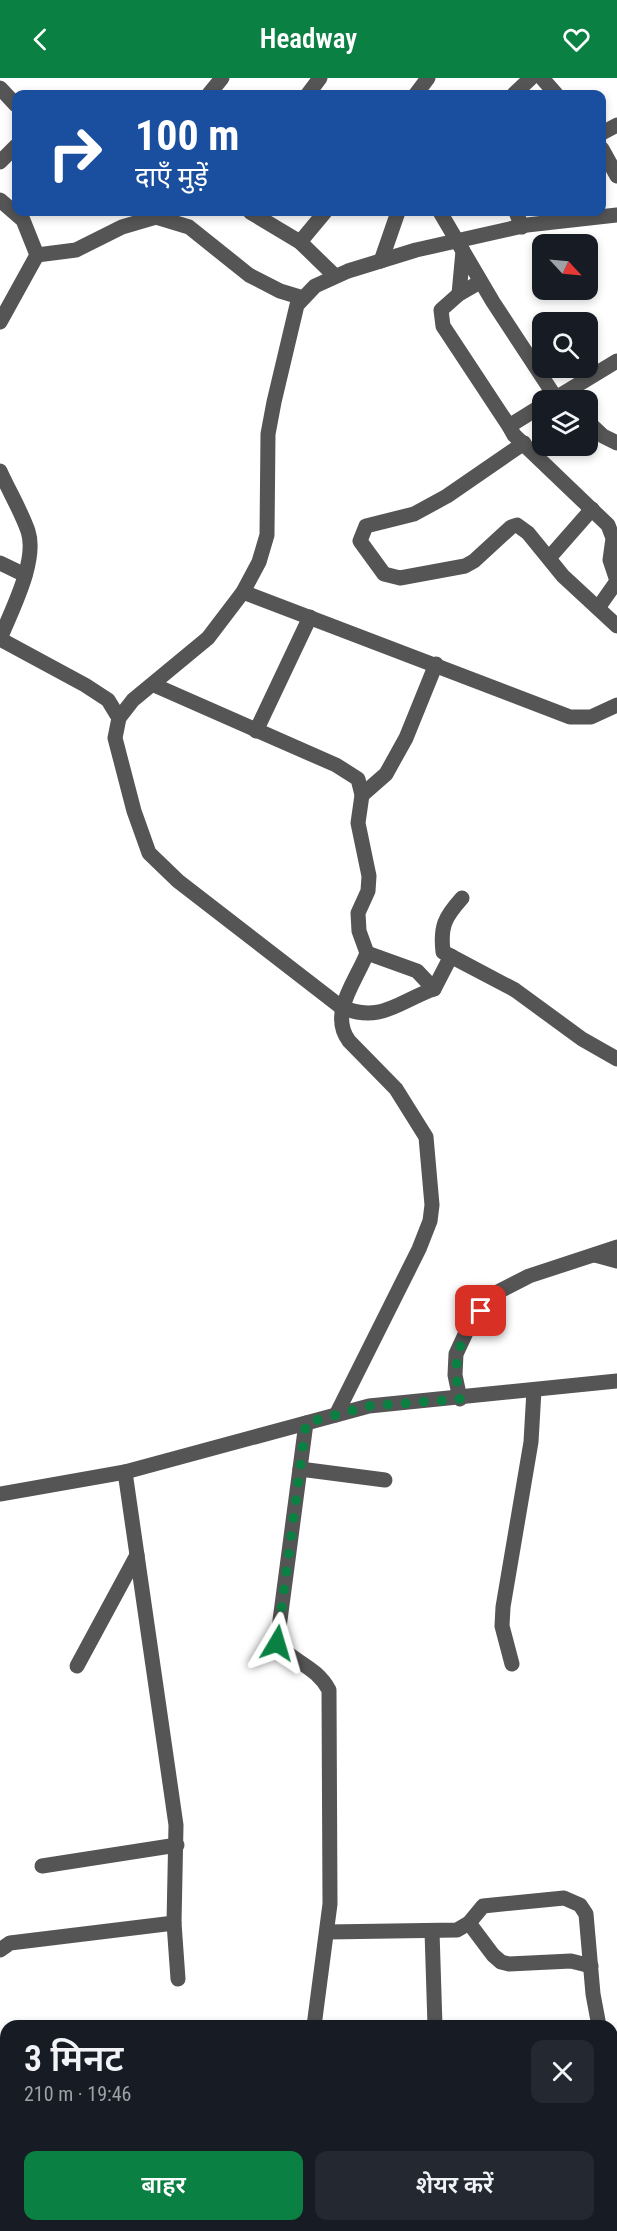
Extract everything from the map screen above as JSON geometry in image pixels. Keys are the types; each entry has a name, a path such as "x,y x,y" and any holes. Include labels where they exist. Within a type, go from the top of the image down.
{"street":[{"path":"212,90 222,78"},
{"path":"518,90 531,78"},
{"path":"542,78 552,90"},
{"path":"0,88 12,101"},
{"path":"0,162 12,150"},
{"path":"606,156 617,176"},
{"path":"0,200 12,210"},
{"path":"451,956 434,988 413,996 395,1009 372,1015 341,1007 178,881 149,853 134,811 116,738 119,718 133,700 154,685 208,638 243,592 259,562 267,535 268,434 297,305 303,298 315,286 335,276 381,261 460,246 522,227 617,215"},
{"path":"18,216 23,220 37,255"},
{"path":"37,255 76,250 147,216"},
{"path":"158,216 189,227 249,275 280,291 303,298"},
{"path":"257,216 300,242 335,276"},
{"path":"300,242 322,216"},
{"path":"381,261 397,216"},
{"path":"442,216 480,282 550,390"},
{"path":"518,216 522,227"},
{"path":"459,294 460,246"},
{"path":"0,322 37,255"},
{"path":"480,282 459,294 441,310 440,319 514,435 592,509 612,532 610,560 617,575 615,587 598,608"},
{"path":"572,390 617,361"},
{"path":"509,426 532,414"},
{"path":"598,431 617,443"},
{"path":"524,443 447,496 414,514 366,526 360,541 380,569 391,578 465,566 474,561 511,527 517,525 528,533 563,576 617,626"},
{"path":"0,471 28,533 30,548 25,575 0,639 108,700 119,718"},
{"path":"549,558 592,509"},
{"path":"0,563 25,575"},
{"path":"243,592 570,717 591,717 617,705"},
{"path":"256,731 310,617"},
{"path":"362,795 386,774 406,738 436,664"},
{"path":"154,685 336,765 358,779 362,795 358,823 369,876 368,891 358,913 359,931 367,952 341,1007 342,1033 396,1089 426,1137 432,1205 430,1221 419,1249 336,1415"},
{"path":"462,898 444,922 441,932 442,952 515,990 582,1039 617,1059"},
{"path":"367,952 417,971 434,988"},
{"path":"460,1399 455,1375 456,1354 469,1326 492,1295 529,1276 617,1247"},
{"path":"595,1255 617,1261"},
{"path":"0,1494 125,1472 369,1406 460,1399 617,1381"},
{"path":"512,1664 502,1626 503,1607 531,1442 534,1390"},
{"path":"306,1423 277,1643 286,1653 321,1674 329,1690 330,1904 315,2020"},
{"path":"300,1469 385,1480"},
{"path":"125,1472 177,1845 174,1923 178,1978"},
{"path":"77,1666 137,1555"},
{"path":"42,1866 177,1845"},
{"path":"327,1932 457,1930 469,1923 483,1906 564,1898 573,1901 586,1914 598,2020"},
{"path":"0,1950 10,1943 174,1923"},
{"path":"469,1923 501,1962 509,1964 571,1961 591,1966"},
{"path":"432,1931 435,2020"}],"route":[{"path":"277,1643 306,1423 369,1406 460,1399 455,1375 456,1354 469,1326 481,1311"}]}
